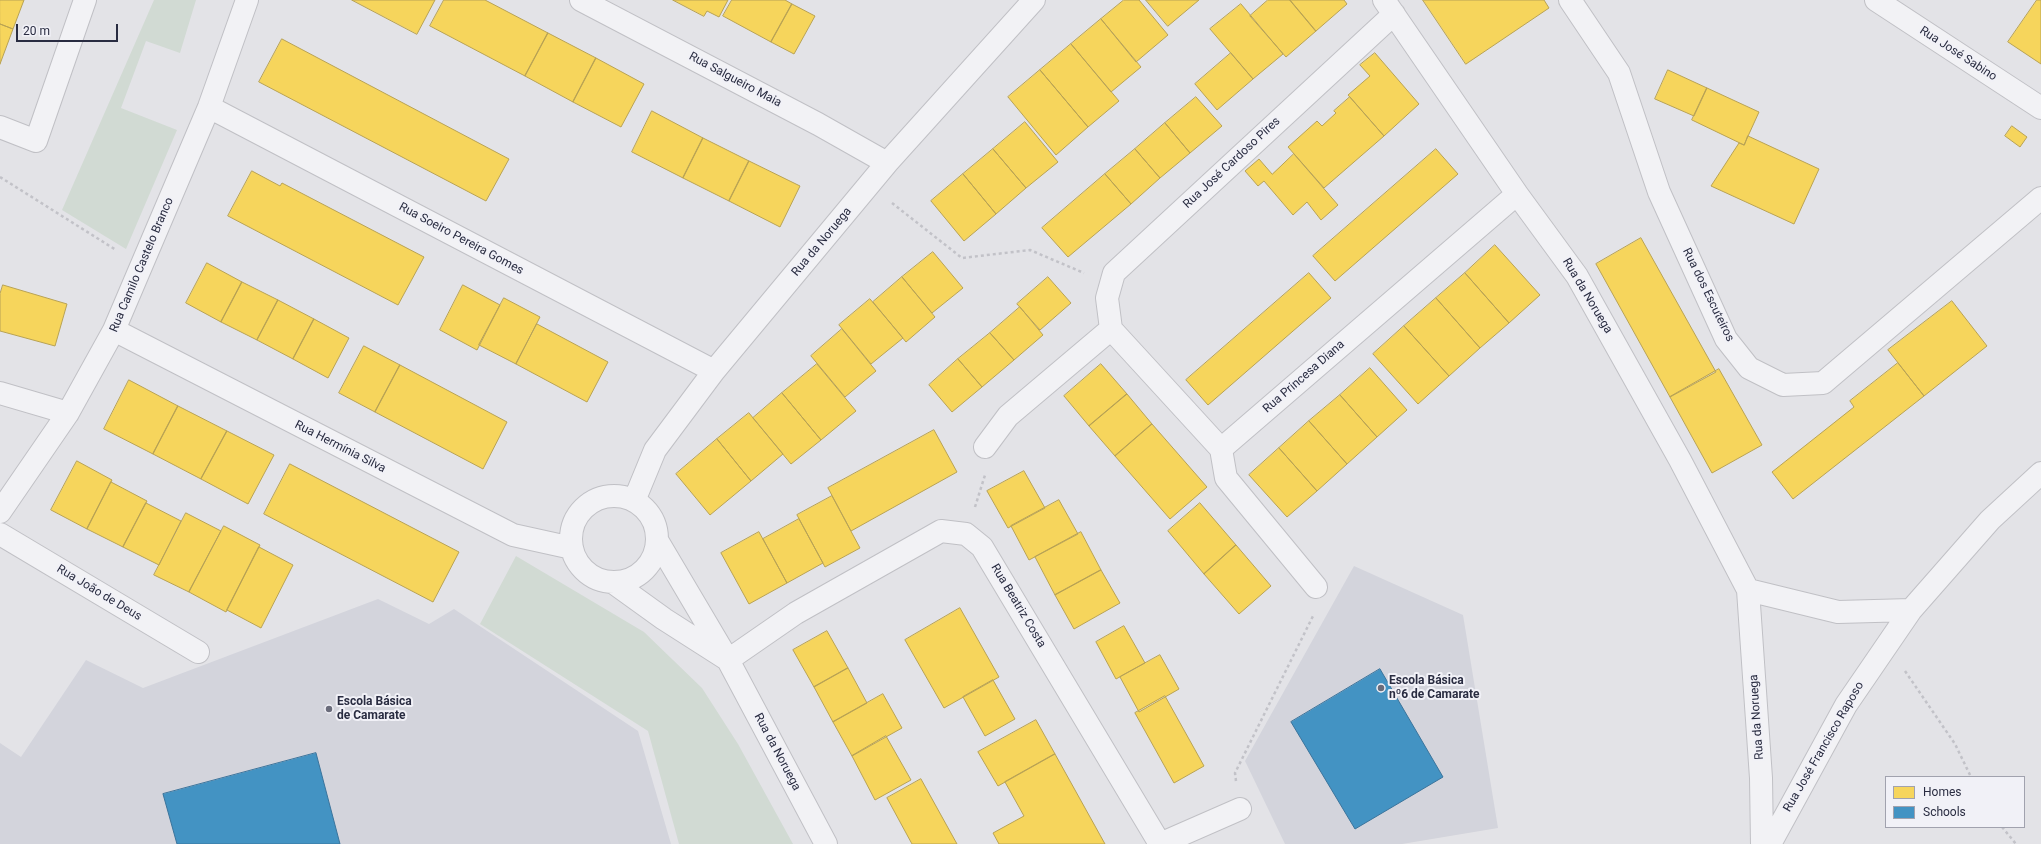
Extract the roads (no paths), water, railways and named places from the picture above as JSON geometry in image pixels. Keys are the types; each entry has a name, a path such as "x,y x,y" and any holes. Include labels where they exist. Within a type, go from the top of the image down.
{"street":[{"path":"0,127 36,141 85,0"},
{"name":"Rua Camilo Castelo Branco","path":"0,512 68,413 114,330 209,107 247,0"},
{"name":"Rua Salgueiro Maia","path":"581,0 818,124 887,163"},
{"name":"Rua da Noruega","path":"634,501 654,450 714,371 887,163 1034,0"},
{"name":"Rua dos Escuteiros","path":"1570,0 1619,73 1659,192 1726,339 1749,368 1783,384 1823,383 2041,198"},
{"name":"Rua José Sabino","path":"1876,0 2041,108"},
{"name":"Rua da Noruega","path":"1389,7 1517,194 1577,276 1680,460 1748,590 1761,778 1762,844"},
{"name":"Rua José Cardoso Pires","path":"1111,329 1107,298 1114,273 1389,7"},
{"name":"Rua Soeiro Pereira Gomes","path":"209,107 714,371"},
{"name":"Rua Princesa Diana","path":"1221,449 1517,194"},
{"path":"985,447 1008,416 1111,329 1221,449 1226,478 1316,587"},
{"name":"Rua Hermínia Silva","path":"114,330 512,535 572,548"},
{"path":"0,393 68,413"},
{"name":"Rua José Francisco Raposo","path":"1770,844 1846,705 1911,610 1990,520 2041,473"},
{"path":"619,496 634,501 647,511 655,525 657,540 654,557 644,570 630,580 614,583 599,580 586,573 576,561 572,548 572,532 578,516 589,504 603,497 619,496"},
{"name":"Rua Beatriz Costa","path":"728,660 796,613 941,531 966,534 982,547 1160,844 1240,809"},
{"name":"Rua João de Deus","path":"0,534 198,652"},
{"name":"Rua da Noruega","path":"657,540 728,660 826,844"},
{"name":"Rua da Noruega","path":"614,583 664,619 728,660"},
{"path":"1748,590 1838,612 1911,610"}],"place":[{"name":"Escola Básica nº6 de Camarate","path":"1381,688"},
{"name":"Escola Básica de Camarate","path":"329,709"}]}
